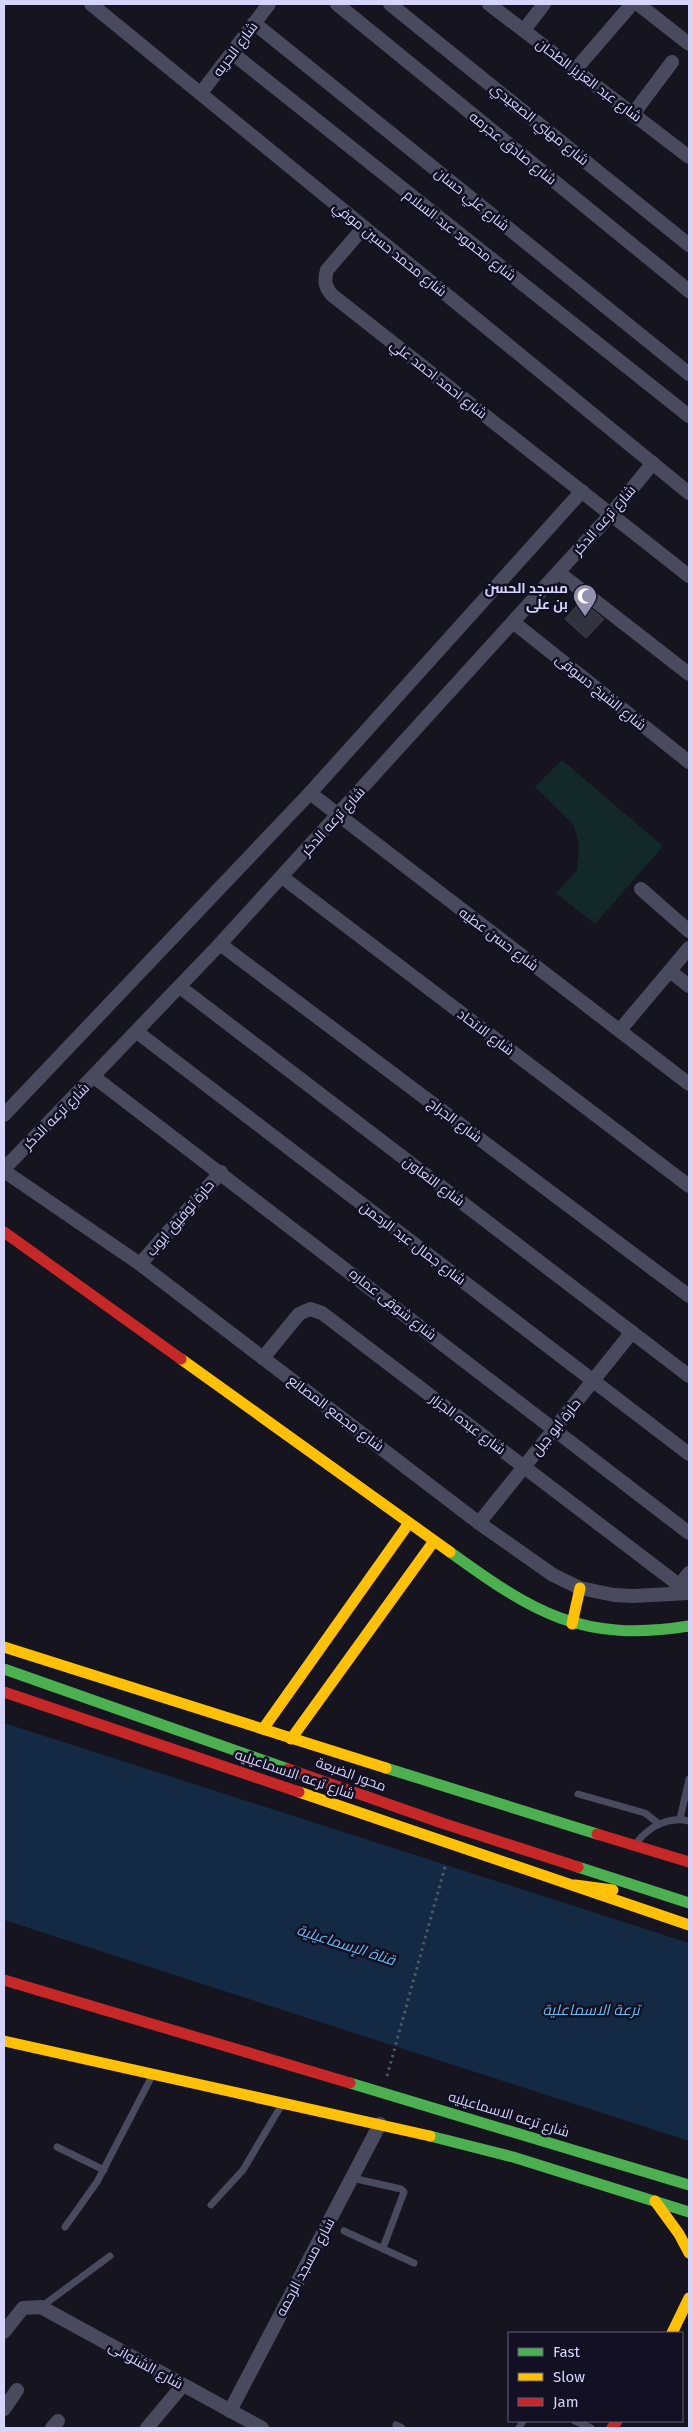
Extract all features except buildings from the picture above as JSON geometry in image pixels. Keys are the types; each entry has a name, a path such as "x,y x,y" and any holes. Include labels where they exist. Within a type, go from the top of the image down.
{"main road":[{"path":"4,1232 501,1589 535,1610 572,1624 620,1632 644,1632 689,1626"},
{"path":"263,1729 409,1523"},
{"path":"291,1739 434,1541"},
{"path":"572,1624 580,1588"},
{"path":"4,1647 291,1739 689,1862"},
{"name":"محور الضبعة","path":"4,1669 445,1824 689,1902"},
{"name":"شارع ترعه الاسماعيليه","path":"4,1692 575,1884 689,1925"},
{"path":"575,1884 635,1895 689,1912"},
{"name":"شارع ترعه الاسماعيليه","path":"4,1980 689,2185"},
{"path":"4,2041 282,2104 380,2124 513,2157 689,2212"},
{"path":"655,2201 679,2234 689,2253"},
{"path":"672,2332 689,2298"}],"street":[{"name":"شارع محمد حسين موفي","path":"91,4 689,493"},
{"name":"شارع الحريه","path":"201,94 269,4"},
{"name":"شارع صادق عجرمه","path":"337,4 689,291"},
{"name":"شارع مهني الصعيدي","path":"390,4 689,245"},
{"name":"شارع عبد العزيز الطحان","path":"489,4 633,114 688,153"},
{"path":"524,30 544,4"},
{"path":"576,70 632,4"},
{"path":"638,4 689,44"},
{"name":"شارع علي حسان","path":"254,23 689,374"},
{"name":"شارع محمود عبد السلام","path":"232,53 689,416"},
{"path":"633,114 672,62"},
{"name":"شارع احمد احمد علي","path":"364,227 327,270 325,279 327,288 332,296 689,576"},
{"name":"شارع ترعه الدكر","path":"4,1170 180,987 338,816 611,514 652,463"},
{"path":"4,1116 310,793 582,491"},
{"path":"558,572 689,674"},
{"name":"شارع الشيخ دسوقى","path":"513,622 689,762"},
{"name":"شارع حسن عطيه","path":"310,793 689,1084"},
{"name":"شارع الاتحاد","path":"282,877 689,1186"},
{"path":"641,890 689,930"},
{"name":"شارع الجراج","path":"220,944 689,1296"},
{"path":"620,1030 689,948"},
{"path":"670,971 689,986"},
{"name":"شارع التعاون","path":"180,987 689,1376"},
{"name":"شارع جمال عبد الرحمن","path":"137,1032 689,1454"},
{"name":"شارع شوقى عماره","path":"94,1077 555,1428 689,1534"},
{"name":"شارع مجمع المصانع","path":"4,1170 140,1264 531,1561 580,1588 624,1596 680,1591"},
{"name":"حارة توفيق ايوب","path":"140,1264 221,1172"},
{"name":"شارع عبده الجزار","path":"263,1358 299,1314 310,1309 317,1310 524,1466 680,1591"},
{"name":"حارة ابو جبل","path":"479,1523 632,1332"},
{"path":"680,1591 689,1573"},
{"name":"شارع مسجد الرحمه","path":"230,2411 380,2124"},
{"path":"4,2332 16,2315 34,2307"},
{"name":"شارع الشنوانى","path":"34,2307 262,2428"},
{"path":"147,2428 183,2385"},
{"path":"4,2409 17,2390"}],"lane":[{"path":"680,1819 689,1779"},
{"path":"578,1794 645,1812 659,1824"},
{"path":"634,1845 645,1833 659,1824 680,1819 689,1821"},
{"path":"64,2227 104,2170 152,2075"},
{"path":"210,2204 243,2170 282,2104"},
{"path":"58,2147 104,2170"},
{"path":"352,2178 401,2189 404,2192 383,2248"},
{"path":"344,2231 414,2263"},
{"path":"34,2307 110,2256"},
{"path":"577,2422 591,2428"}],"path":[{"path":"386,2081 447,1861"}],"green space":[{"path":"562,760 663,846 595,924 556,893 577,870 579,844 573,824 535,787"}],"water":[{"name":"ترعة الاسماعلية","path":"4,1723 689,1943 689,2141 4,1920"}],"traffic: fast":[{"path":"450,1552 508,1592 534,1607 561,1618 589,1626 618,1630 651,1630 689,1626"},
{"path":"4,1669 288,1769"},
{"path":"386,1768 597,1834"},
{"path":"578,1867 689,1903"},
{"path":"350,2083 689,2185"},
{"path":"430,2136 513,2157 689,2212"}],"traffic: slow":[{"path":"181,1359 450,1552"},
{"path":"263,1729 409,1523"},
{"path":"291,1739 434,1541"},
{"path":"572,1624 580,1588"},
{"path":"4,1647 386,1768"},
{"path":"299,1792 689,1925"},
{"path":"575,1885 613,1890"},
{"path":"4,2041 430,2136"},
{"path":"655,2201 679,2234 689,2253"},
{"path":"672,2332 689,2298"}],"traffic: jam":[{"path":"4,1232 181,1359"},
{"path":"4,1692 299,1792"},
{"path":"288,1769 445,1824 578,1867"},
{"path":"597,1834 689,1862"},
{"path":"4,1980 350,2083"},
{"path":"612,2428 616,2422"}],"place":[{"name":"مسجد الحسن بن على","path":"585,617"}],"water label":[{"name":"قناة الإسماعيلية","path":"346,1945"}]}
